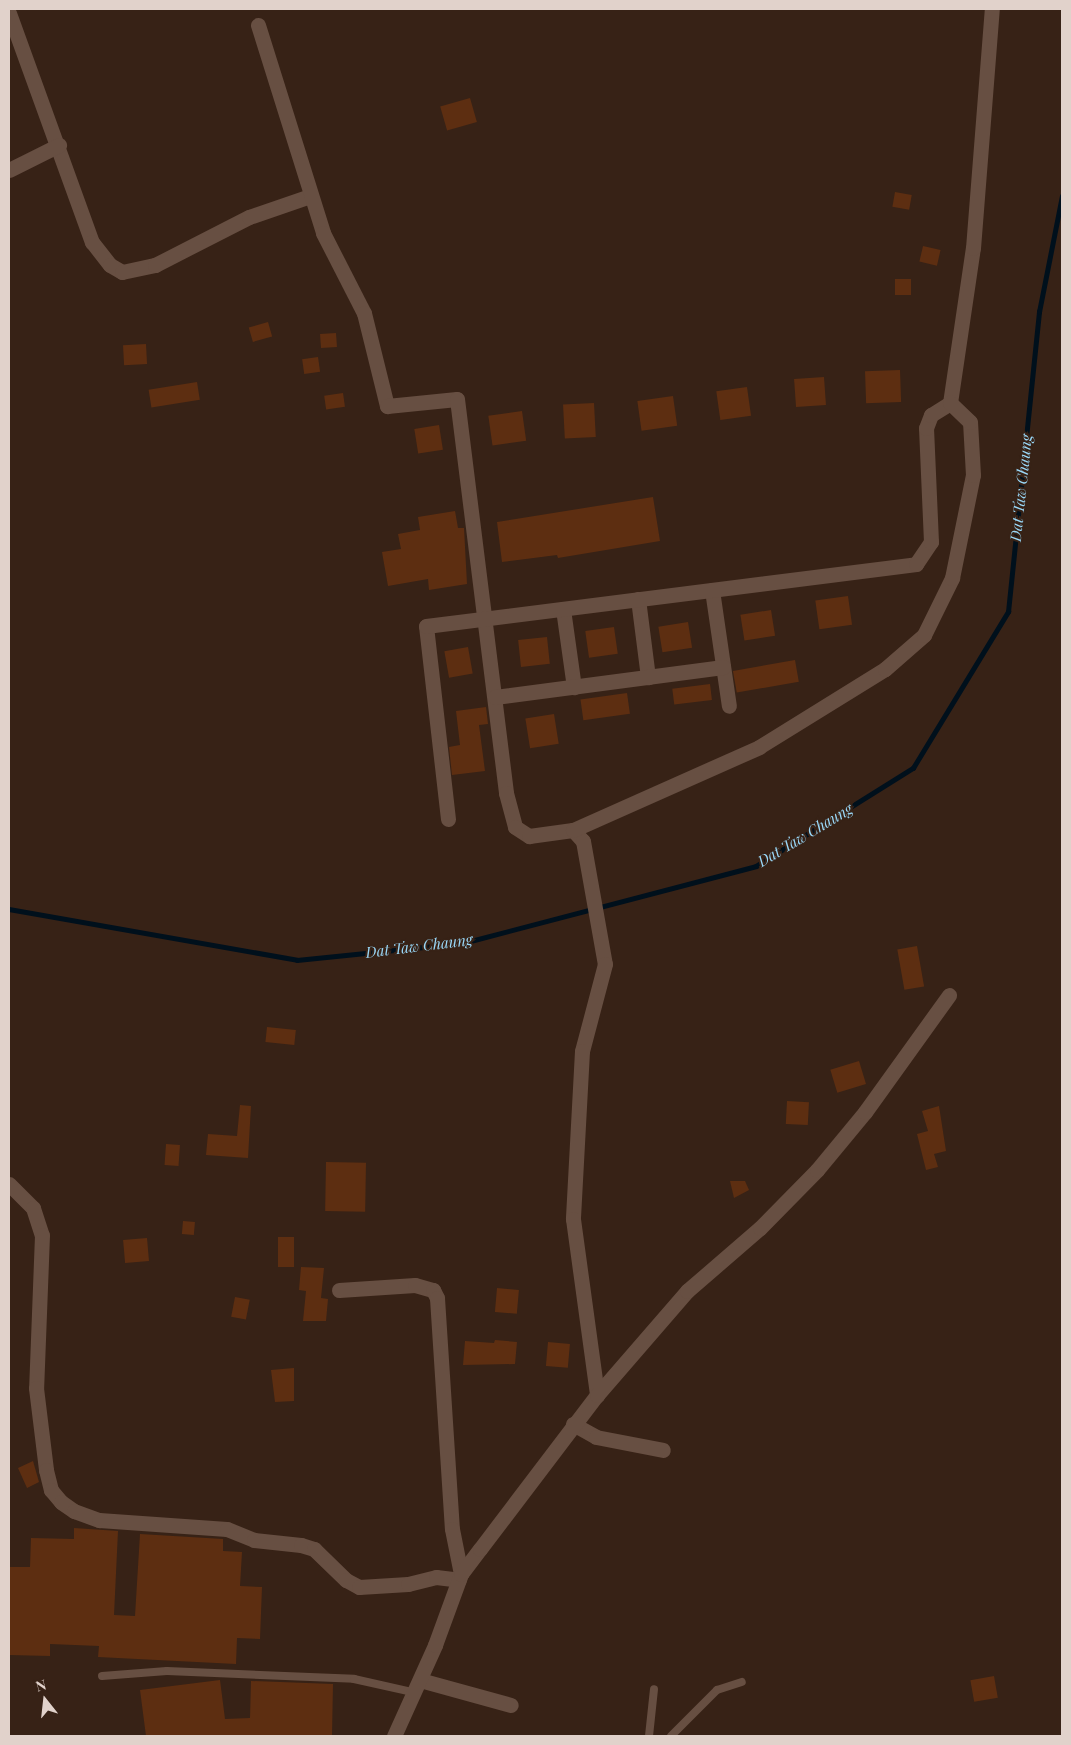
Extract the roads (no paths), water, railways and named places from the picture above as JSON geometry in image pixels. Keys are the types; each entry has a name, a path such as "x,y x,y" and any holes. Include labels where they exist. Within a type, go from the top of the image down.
{"street":[{"path":"448,819 426,626 916,564 931,542 926,428 931,415 950,403 973,248 992,9"},
{"path":"9,13 59,145 92,242 100,256 122,272 155,265 249,217 310,196"},
{"path":"258,25 310,196 336,263 356,291 364,313 387,406 458,399 506,793 515,827 528,836 573,830 759,747 885,669 924,635 952,578 973,475 970,422 950,403"},
{"path":"9,170 59,145"},
{"path":"712,590 729,706"},
{"path":"638,600 648,677"},
{"path":"563,609 574,687"},
{"path":"495,698 723,667"},
{"path":"573,830 583,841 605,964 582,1051 572,1219 597,1395"},
{"path":"394,1736 460,1577 574,1424 687,1291 767,1222 817,1170 865,1112 949,995"},
{"path":"9,1184 33,1208 42,1235 36,1388 46,1470 51,1490 61,1502 74,1512 99,1520 227,1530 254,1540 314,1548 346,1580 359,1588 408,1584 436,1578 460,1577"},
{"path":"340,1290 416,1285 433,1290 437,1298 452,1529 460,1577"},
{"path":"574,1424 596,1437 663,1450"},
{"path":"416,1686 511,1705"}],"lane":[{"path":"102,1676 167,1671 354,1679 416,1686"},
{"path":"671,1736 717,1690 742,1682"},
{"path":"649,1736 654,1689"}],"waterway":[{"name":"Dat Taw Chaung","path":"9,909 297,960 463,943 756,866 913,768 1008,612 1039,312 1062,196"}]}
